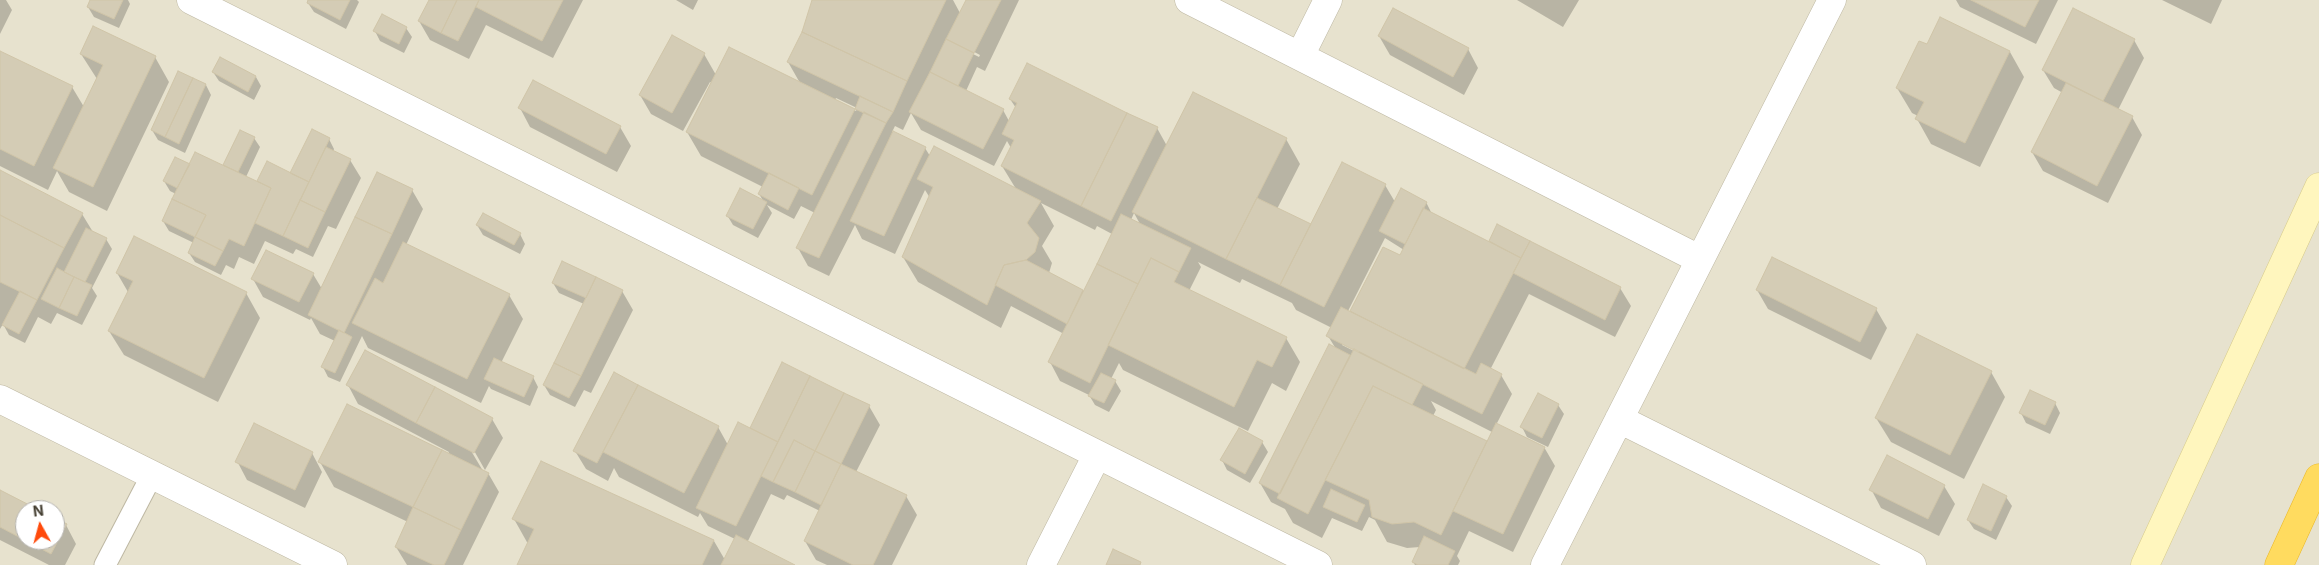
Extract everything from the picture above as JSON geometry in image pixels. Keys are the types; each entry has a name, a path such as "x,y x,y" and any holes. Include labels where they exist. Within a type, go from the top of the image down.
{"highway":[{"path":"2279,565 2319,478"}],"main road":[{"path":"2145,565 2319,187"}],"street":[{"path":"191,0 1318,565"},
{"path":"1189,0 1699,259"},
{"path":"1300,56 1328,0"},
{"path":"1545,565 1832,0"},
{"path":"0,399 152,475 303,558 333,565"},
{"path":"1619,419 1912,565"},
{"path":"1041,565 1097,455"}],"lane":[{"path":"106,565 152,475"}],"shaded area":[{"path":"0,0 2319,0 2319,565 0,565"}],"building":[{"path":"90,0 123,0 114,19 87,7"},
{"path":"308,0 350,0 340,20 307,3"},
{"path":"429,0 457,0 441,33 418,21"},
{"path":"457,0 479,0 458,41 441,33"},
{"path":"479,0 563,0 542,41 476,7"},
{"path":"812,0 946,0 907,81 802,32"},
{"path":"966,0 1001,0 974,53 946,39"},
{"path":"1971,0 2039,0 2025,27"},
{"path":"1393,8 1469,48 1453,77 1378,36"},
{"path":"2073,8 2135,39 2103,101 2042,70"},
{"path":"382,14 407,27 399,44 373,31"},
{"path":"1940,17 2010,51 1965,143 1915,119 1924,102 1896,88 1919,41 1927,44"},
{"path":"93,26 156,56 93,187 53,168 103,65 80,54"},
{"path":"802,32 907,81 893,112 787,62"},
{"path":"672,35 705,53 672,113 639,95"},
{"path":"946,39 974,53 958,86 930,72"},
{"path":"729,47 855,109 812,195 686,132"},
{"path":"0,51 73,86 34,166 0,149"},
{"path":"220,57 256,76 248,92 212,72"},
{"path":"1027,63 1127,113 1081,206 1001,166 1014,140 1002,134 1017,103 1009,99"},
{"path":"178,71 193,78 165,137 151,130"},
{"path":"930,72 1004,109 983,149 909,112"},
{"path":"193,78 206,84 179,144 165,137"},
{"path":"533,80 621,126 606,154 518,108"},
{"path":"2066,83 2133,116 2097,186 2031,152"},
{"path":"1193,92 1287,138 1226,259 1132,212"},
{"path":"860,96 893,112 886,123 855,109"},
{"path":"864,112 886,123 819,258 796,248"},
{"path":"1127,113 1158,127 1111,221 1081,206"},
{"path":"312,129 330,138 309,182 290,173"},
{"path":"240,130 255,137 238,172 223,165"},
{"path":"893,131 926,147 884,236 850,221"},
{"path":"934,146 1041,201 1027,223 1039,238 1035,252 1026,260 1004,265 987,305 902,257 933,187 917,179"},
{"path":"326,147 351,159 325,212 300,200"},
{"path":"195,152 271,188 244,246 229,239 223,251 195,237 206,215 172,199"},
{"path":"175,157 190,164 177,188 163,181"},
{"path":"267,161 309,182 283,236 255,223 271,188 257,181"},
{"path":"1342,162 1386,184 1324,307 1280,285"},
{"path":"0,170 83,213 64,248 0,215"},
{"path":"377,172 413,189 392,234 355,217"},
{"path":"769,173 799,188 788,210 758,194"},
{"path":"740,188 767,202 753,229 726,216"},
{"path":"1401,188 1427,202 1405,244 1379,231"},
{"path":"1257,198 1311,224 1280,285 1226,259"},
{"path":"172,199 206,215 195,237 162,221"},
{"path":"300,200 325,212 308,248 283,236"},
{"path":"1423,208 1521,258 1464,369 1350,311 1383,247 1400,255"},
{"path":"483,213 521,233 514,245 476,225"},
{"path":"1121,214 1191,248 1179,272 1151,258 1138,284 1097,264"},
{"path":"0,215 64,248 37,300 0,282"},
{"path":"355,217 392,234 344,333 308,315"},
{"path":"1497,224 1530,241 1521,258 1489,241"},
{"path":"86,228 107,238 85,282 64,272"},
{"path":"134,236 247,292 204,378 108,331 133,281 116,273"},
{"path":"195,237 223,251 215,266 188,253"},
{"path":"1530,241 1621,287 1605,320 1513,273"},
{"path":"403,242 510,294 467,379 352,323 375,278 383,283"},
{"path":"266,250 314,273 299,302 251,279"},
{"path":"1772,257 1877,308 1860,342 1756,290"},
{"path":"1151,258 1179,272 1174,282 1287,337 1272,367 1257,360 1234,407 1108,345"},
{"path":"1026,260 1083,290 1067,324 995,285 1004,265"},
{"path":"562,261 596,277 586,298 552,283"},
{"path":"1097,264 1138,284 1090,383 1048,362"},
{"path":"57,268 74,277 59,308 41,299"},
{"path":"74,277 92,285 77,316 59,308"},
{"path":"596,277 623,290 581,376 554,363"},
{"path":"20,291 37,300 19,334 2,325"},
{"path":"1341,307 1476,374 1481,363 1502,374 1482,414 1326,336"},
{"path":"339,330 352,337 335,373 321,367"},
{"path":"1917,334 1992,371 1950,455 1875,418"},
{"path":"1329,344 1350,355 1280,494 1259,483"},
{"path":"1354,349 1423,384 1412,405 1373,386 1308,514 1277,498"},
{"path":"365,350 435,387 416,423 346,385"},
{"path":"494,358 534,376 524,397 484,379"},
{"path":"782,362 810,376 778,442 750,428"},
{"path":"554,363 581,376 569,398 543,385"},
{"path":"614,372 638,385 597,463 573,451"},
{"path":"1101,373 1116,380 1104,403 1088,396"},
{"path":"810,376 844,393 815,451 794,440 773,482 761,476"},
{"path":"638,385 719,426 684,493 603,452"},
{"path":"1373,386 1487,441 1441,535 1414,522 1392,524 1372,517 1369,500 1325,480"},
{"path":"435,387 493,418 474,453 416,423"},
{"path":"2030,390 2056,402 2045,425 2019,413"},
{"path":"844,393 870,405 841,464 815,451"},
{"path":"1538,393 1559,404 1542,438 1520,427"},
{"path":"347,404 442,450 413,507 318,462"},
{"path":"738,422 778,442 736,526 696,508"},
{"path":"254,423 313,452 295,490 235,462"},
{"path":"1496,423 1545,447 1503,534 1453,511"},
{"path":"1239,428 1263,441 1245,474 1220,460"},
{"path":"794,440 815,451 795,492 773,482"},
{"path":"442,450 489,473 461,530 413,507"},
{"path":"815,451 841,464 821,505 795,492"},
{"path":"1887,455 1945,485 1928,519 1869,490"},
{"path":"541,461 714,540 702,565 517,565 534,529 512,519"},
{"path":"841,464 907,495 873,565 853,565 804,541"},
{"path":"1983,484 2007,496 1991,531 1967,520"},
{"path":"1331,489 1365,505 1357,522 1323,507"},
{"path":"0,490 20,500 15,500 15,535 0,527"},
{"path":"413,507 461,530 444,565 434,565 395,547"},
{"path":"736,535 795,565 721,565"},
{"path":"1424,536 1455,551 1448,565 1418,565 1412,562"},
{"path":"1113,549 1141,562 1140,565 1106,565"},
{"path":"43,550 53,550 51,554"}]}
